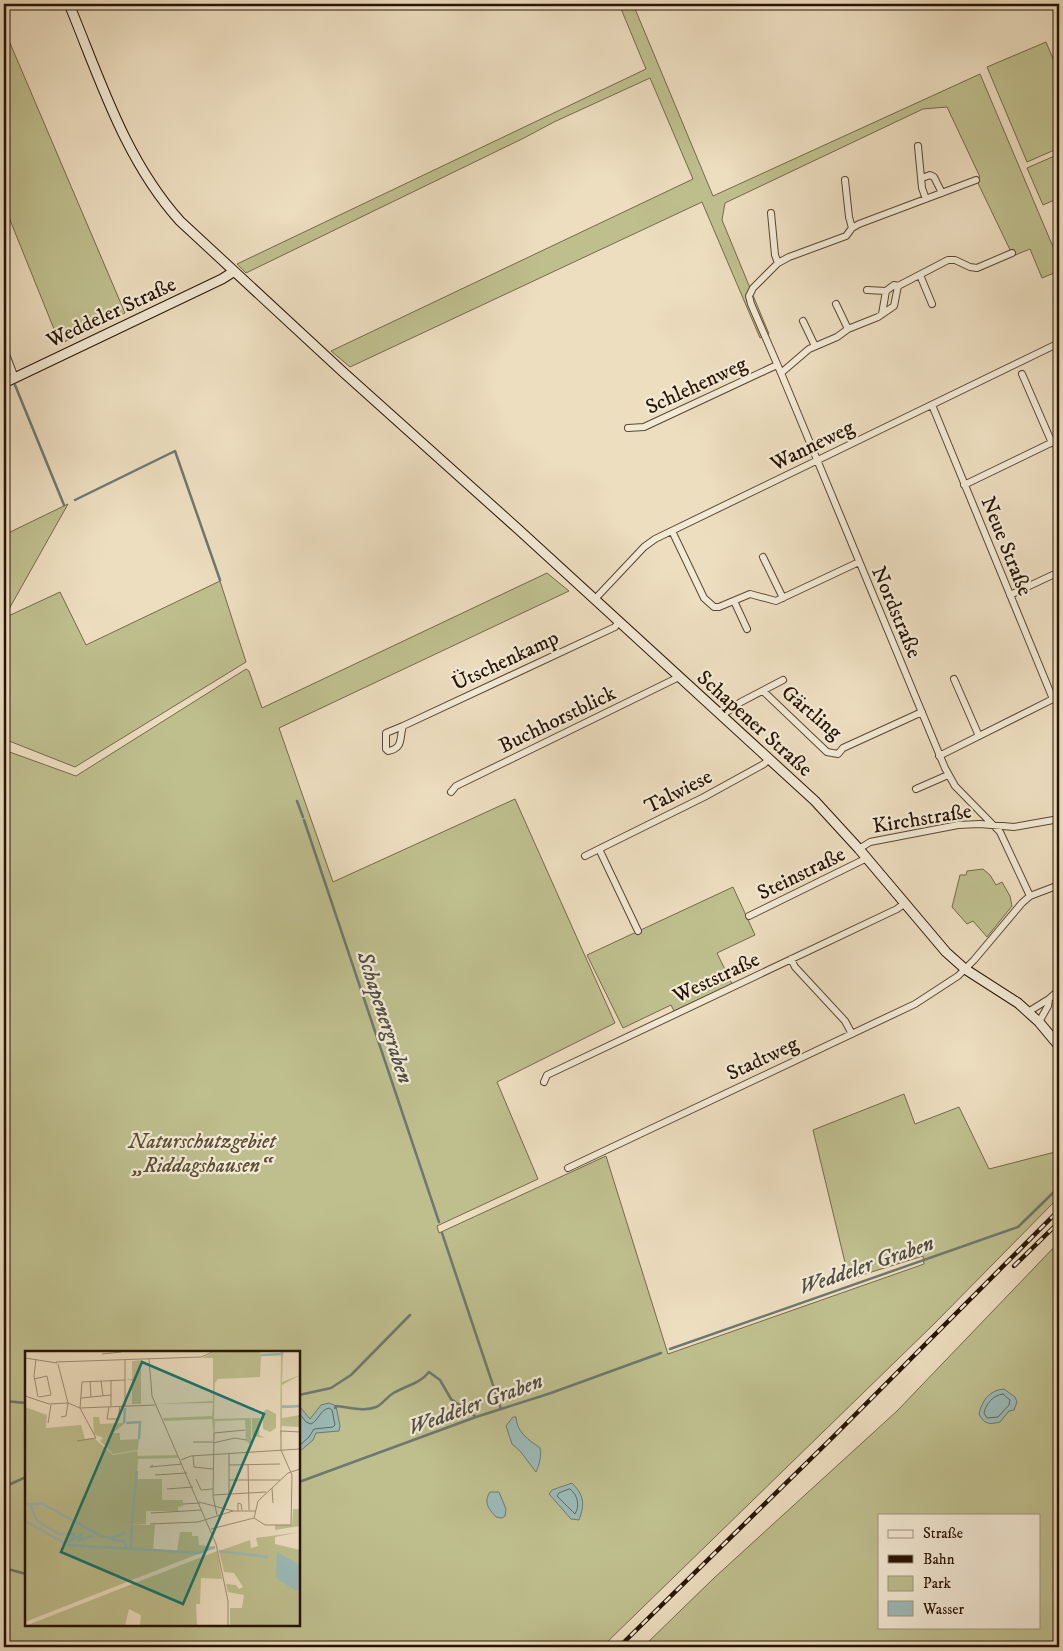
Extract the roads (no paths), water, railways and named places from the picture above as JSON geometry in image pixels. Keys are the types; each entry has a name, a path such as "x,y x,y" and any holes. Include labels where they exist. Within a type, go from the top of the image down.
{"street":[{"name":"Schapener Straße","path":"69,4 121,129 147,178 180,221 233,272 595,599 822,808 946,952 965,969 1018,1003 1039,1022 1059,1046"},
{"path":"918,146 926,200"},
{"path":"922,178 930,175 934,177 942,193"},
{"path":"845,180 852,228"},
{"path":"771,213 775,255 778,263 789,257 846,236 852,228 859,224 976,180"},
{"path":"867,290 886,291 948,260 954,260 977,268 1012,253"},
{"name":"Nordstraße","path":"778,263 752,288 751,304 939,756 955,786 995,826"},
{"name":"Weddeler Straße","path":"4,383 222,279 233,272"},
{"path":"920,275 932,304"},
{"path":"781,373 805,352 815,346 837,338 848,329 882,314 894,306 898,286"},
{"path":"882,314 886,291"},
{"path":"836,304 848,329"},
{"path":"804,320 815,346"},
{"name":"Wanneweg","path":"595,599 644,547 655,539 1059,343"},
{"path":"4,349 15,378"},
{"name":"Schlehenweg","path":"628,428 644,428 777,365"},
{"path":"1022,374 1052,442"},
{"name":"Neue Straße","path":"932,405 1010,595 1056,698"},
{"path":"964,485 1059,439"},
{"path":"4,462 4,496"},
{"path":"672,530 704,598 714,607 719,607 750,594 776,601 859,562"},
{"path":"763,557 783,598"},
{"path":"1010,595 1059,572"},
{"path":"734,601 747,628"},
{"name":"Ütschenkamp","path":"403,726 615,626 619,621"},
{"name":"Buchhorstblick","path":"451,792 456,786 679,677"},
{"path":"954,679 979,736"},
{"name":"Gärtling","path":"721,716 741,702 783,680"},
{"name":"Gärtling","path":"763,691 827,752 838,754 843,748 922,712"},
{"path":"939,756 1056,698"},
{"name":"Talwiese","path":"585,856 704,797 764,764 769,759"},
{"path":"916,789 948,775"},
{"path":"995,826 1014,827 1059,819"},
{"name":"Kirchstraße","path":"859,849 870,842 958,825 980,824 995,826 1003,838 1030,896"},
{"path":"599,849 638,931"},
{"name":"Steinstraße","path":"749,916 867,858"},
{"path":"965,969 1015,909 1030,896 1059,885"},
{"name":"Weststraße","path":"544,1082 548,1075 897,909 905,903"},
{"path":"791,959 795,967 846,1021 852,1034"},
{"name":"Stadtweg","path":"568,1168 915,1004 951,982 965,969"},
{"path":"1028,1012 1049,1000 1059,990"},
{"path":"1039,1022 1048,1006 1049,1000"}],"water":[{"path":"1004,1389 1015,1397 1017,1402 1014,1410 1009,1411 1000,1422 985,1422 979,1414 982,1404 995,1391"},
{"path":"329,1403 336,1406 340,1426 339,1431 316,1433 313,1440 300,1451 300,1408 310,1419 321,1405"},
{"path":"513,1417 516,1417 518,1427 524,1435 540,1448 540,1460 536,1472 520,1451 512,1444 506,1426"},
{"path":"572,1483 579,1492 583,1504 579,1520 571,1519 549,1494 552,1490"},
{"path":"490,1492 499,1492 506,1509 505,1516 502,1518 496,1517 488,1506 487,1499"}],"waterway":[{"name":"Schapenergraben","path":"15,385 64,505"},
{"name":"Schapenergraben","path":"75,500 175,451 220,580"},
{"name":"Schapenergraben","path":"297,801 303,817"},
{"name":"Schapenergraben","path":"304,820 439,1222"},
{"name":"Weddeler Graben","path":"670,1349 1018,1227 1059,1187"},
{"name":"Schapenergraben","path":"442,1233 501,1409"},
{"path":"300,1395 331,1388 351,1375 410,1315"},
{"name":"Weddeler Graben","path":"300,1482 476,1417 551,1393 661,1353"},
{"path":"335,1408 336,1406 361,1409 376,1407 392,1394 417,1382 429,1372 440,1380 451,1399 476,1417"},
{"path":"4,1401 25,1403"},
{"path":"4,1487 25,1477"},
{"name":"Weddeler Graben","path":"4,1568 25,1574"}],"railway":[{"path":"619,1647 834,1436 1059,1210"},
{"path":"1014,1266 1059,1222"}],"park label":[{"name":"Naturschutzgebiet „Riddagshausen“","path":"202,1153"}]}
